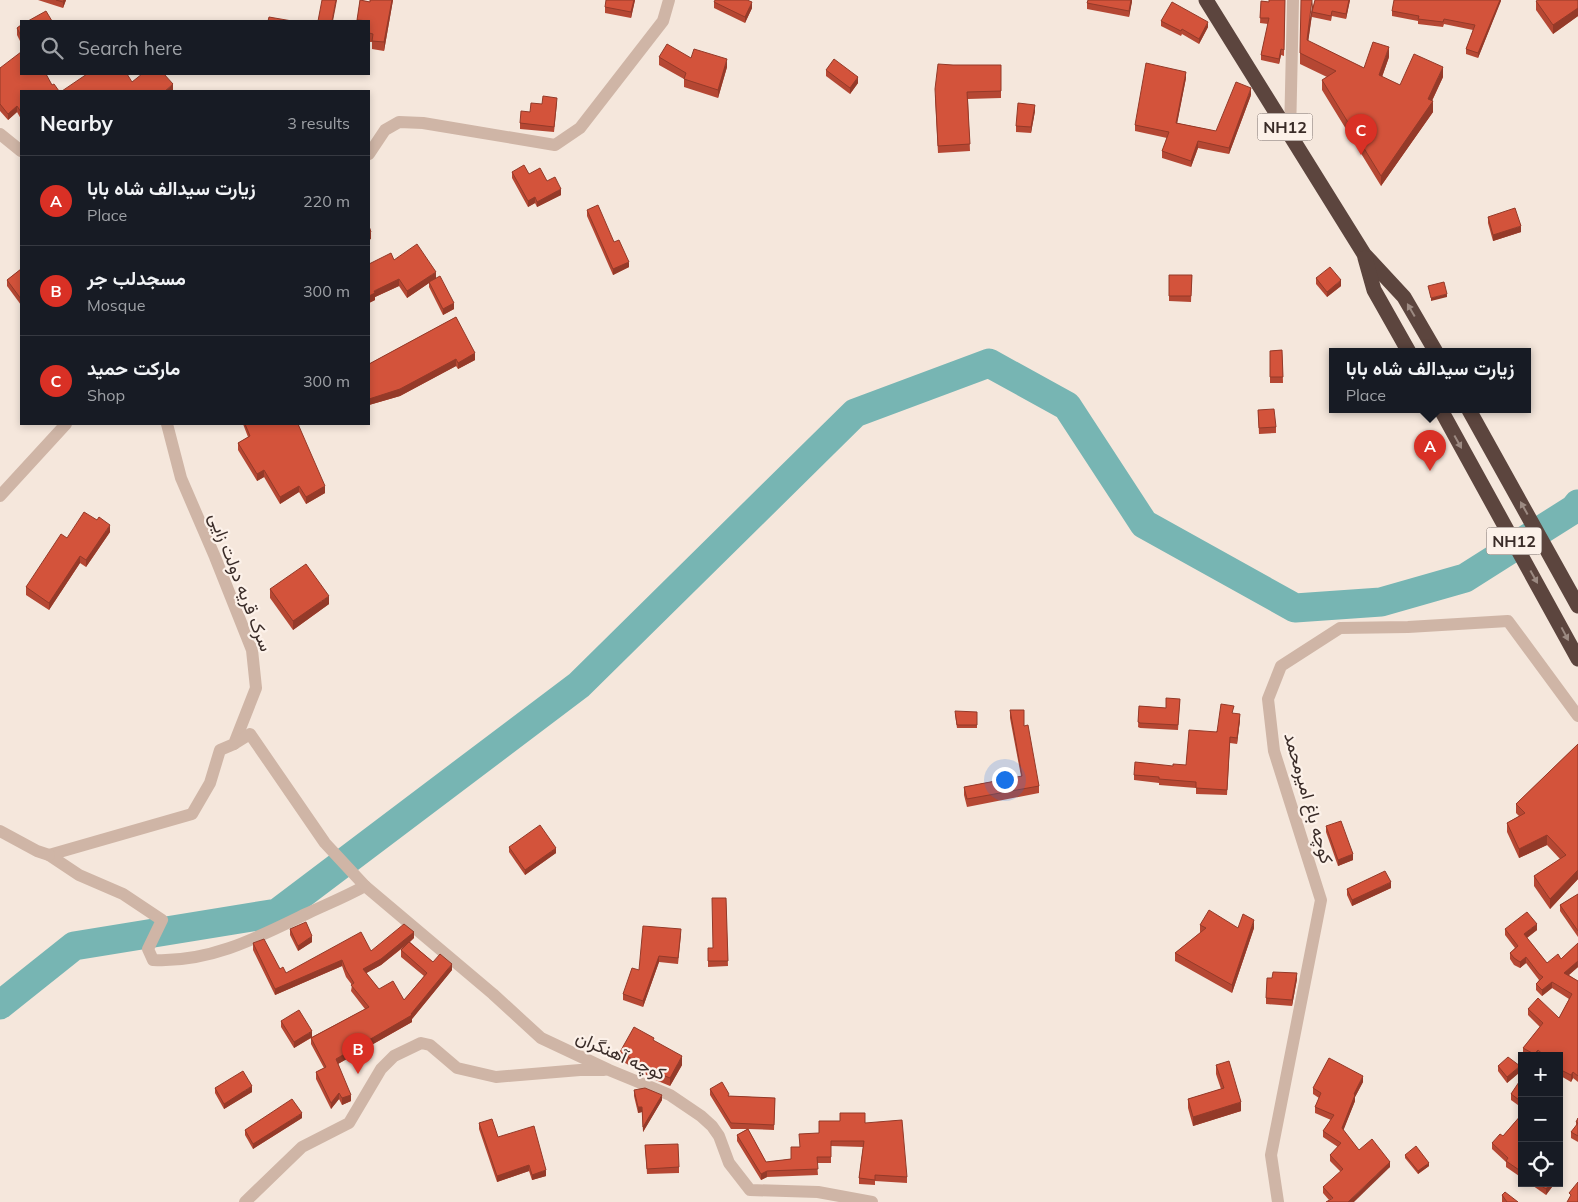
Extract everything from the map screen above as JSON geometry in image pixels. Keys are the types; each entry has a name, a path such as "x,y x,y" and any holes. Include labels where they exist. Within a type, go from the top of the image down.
{"highway":[{"name":"NH12","path":"1206,0 1364,254 1404,296 1434,348"},
{"name":"NH12","path":"1364,254 1374,290 1407,348"},
{"name":"NH12","path":"1443,413 1578,659"},
{"name":"NH12","path":"1471,413 1576,601"}],"street":[{"path":"370,152 385,130 399,122 423,123 556,145 580,128 663,21 669,0"},
{"path":"1290,136 1294,0"},
{"path":"0,134 20,151"},
{"path":"0,496 65,425"},
{"name":"سرک قریه دولت زایی","path":"49,854 192,814 210,783 220,750 234,744 256,688 252,650 215,556 181,478 166,425"},
{"name":"کوچه باغ امیرمحمد","path":"1278,1202 1271,1155 1321,900 1274,752 1268,699 1281,666 1340,628 1408,627 1508,621 1578,716"},
{"name":"کوچه آهنگران","path":"234,744 250,734 325,843 365,886 541,1038 609,1070 670,1095 701,1116 719,1136 729,1163 750,1190 818,1192 872,1202"},
{"path":"0,831 37,851 49,854 79,875 123,894 162,920 148,949 153,960 172,961 229,950 365,886"},
{"path":"245,1202 302,1147 349,1123 381,1069 394,1056 421,1043 430,1046 456,1068 496,1077 580,1070 609,1070"}],"building":[{"path":"322,0 336,0 332,20 318,20"},
{"path":"360,0 370,2 370,0 392,0 384,42 372,41 373,34 370,33 370,20 357,20"},
{"path":"606,0 634,0 631,12 605,7"},
{"path":"715,0 747,0 752,2 745,17 714,2"},
{"path":"1088,0 1131,0 1129,11 1087,3"},
{"path":"1269,0 1285,0 1284,50 1281,49 1279,59 1261,55 1269,18 1260,18 1261,1 1269,2"},
{"path":"1301,0 1312,0 1307,40 1364,68 1373,42 1389,47 1379,75 1400,85 1414,54 1443,67 1428,99 1433,101 1381,176 1322,80 1336,71 1300,53"},
{"path":"1315,0 1349,0 1346,14 1332,11 1331,16 1312,12"},
{"path":"1394,0 1500,0 1478,53 1466,49 1475,25 1444,19 1443,22 1418,19 1419,16 1392,11"},
{"path":"1578,0 1578,8 1553,25 1536,1"},
{"path":"1172,2 1208,22 1199,39 1182,29 1181,31 1161,21"},
{"path":"46,11 51,20 30,20"},
{"path":"269,17 286,20 268,20"},
{"path":"667,44 691,58 694,49 727,59 718,90 684,79 686,73 659,57"},
{"path":"20,53 20,75 47,75 52,85 54,84 58,90 20,90 20,110 17,106 8,114 0,104 0,68"},
{"path":"834,59 858,77 850,88 826,70"},
{"path":"1146,63 1186,72 1176,123 1216,131 1236,82 1251,88 1229,148 1198,141 1191,161 1162,151 1169,132 1135,125"},
{"path":"938,64 1001,65 1001,91 967,92 970,144 938,146 935,89"},
{"path":"86,75 128,75 132,82 141,75 165,75 173,84 166,90 63,90"},
{"path":"543,96 557,98 554,127 520,123 521,111 530,112 531,103 542,104"},
{"path":"1018,103 1035,105 1031,127 1016,126"},
{"path":"524,165 529,174 540,168 547,181 555,177 561,189 537,202 535,197 528,201 512,172"},
{"path":"598,205 614,242 619,240 629,262 613,269 587,210"},
{"path":"1515,208 1521,226 1493,235 1488,217"},
{"path":"417,244 436,272 407,291 399,279 374,291 375,293 370,296 370,264 391,253 394,260"},
{"path":"1330,267 1341,280 1327,292 1316,278"},
{"path":"20,270 20,298 7,280"},
{"path":"1169,275 1192,275 1191,296 1169,296"},
{"path":"440,276 454,303 443,309 429,282"},
{"path":"1444,282 1447,294 1431,298 1428,286"},
{"path":"456,317 475,353 458,363 456,359 400,389 370,399 370,363"},
{"path":"1282,350 1283,377 1270,377 1270,351"},
{"path":"1274,409 1276,427 1259,428 1258,410"},
{"path":"245,425 298,425 325,486 306,497 299,486 280,497 264,470 257,474 238,443 250,436"},
{"path":"84,512 97,520 99,517 110,525 86,560 80,556 49,603 26,587 61,534 67,538"},
{"path":"306,564 329,596 293,621 270,589"},
{"path":"1166,698 1180,699 1178,725 1138,722 1139,706 1166,708"},
{"path":"1221,704 1234,706 1232,713 1240,714 1237,738 1230,737 1227,790 1196,788 1196,782 1134,775 1135,762 1173,766 1173,764 1186,765 1189,730 1217,732"},
{"path":"1010,710 1024,710 1024,726 1028,725 1039,786 967,799 964,787 1022,776"},
{"path":"955,711 977,712 977,725 957,725"},
{"path":"1578,744 1578,870 1550,899 1534,876 1566,855 1547,835 1519,849 1507,823 1525,813 1516,804"},
{"path":"1341,821 1353,854 1338,860 1326,826"},
{"path":"540,825 556,848 525,870 509,847"},
{"path":"1385,871 1391,882 1352,900 1347,889"},
{"path":"1578,894 1578,931 1560,905"},
{"path":"712,898 726,898 728,961 708,961 708,948 713,948"},
{"path":"1209,910 1238,928 1243,914 1254,920 1232,985 1175,953 1206,928 1200,925"},
{"path":"1527,912 1537,924 1524,934 1547,963 1558,954 1561,959 1578,943 1578,961 1564,973 1578,981 1578,1076 1573,1072 1571,1075 1563,1071 1563,1052 1540,1052 1538,1050 1530,1052 1523,1048 1543,1023 1528,1009 1538,998 1559,1018 1572,994 1552,982 1542,990 1536,984 1543,977 1526,957 1520,962 1510,953 1518,946 1505,929"},
{"path":"306,922 312,936 298,946 290,929"},
{"path":"404,924 414,932 381,959 363,969 379,989 393,981 404,1000 427,973 401,950 409,942 433,962 440,954 452,964 412,1015 336,1059 351,1095 342,1098 339,1093 331,1103 316,1072 326,1067 311,1038 369,1007 351,985 354,983 342,960 275,989 253,943 264,939 280,969 283,967 286,973 361,932 371,951"},
{"path":"643,926 681,929 678,958 659,956 643,1001 623,994 632,968 639,970"},
{"path":"1273,972 1297,973 1292,1000 1266,998 1267,978 1272,978"},
{"path":"299,1010 312,1031 294,1042 281,1021"},
{"path":"634,1027 682,1056 670,1078 653,1071 620,1052"},
{"path":"1508,1057 1518,1064 1518,1068 1507,1077 1498,1066"},
{"path":"1329,1058 1363,1076 1354,1094 1342,1128 1359,1150 1372,1139 1390,1162 1348,1202 1326,1202 1333,1198 1323,1187 1343,1169 1330,1155 1341,1143 1323,1131 1334,1115 1315,1107 1321,1093 1313,1088"},
{"path":"1229,1061 1241,1102 1193,1117 1188,1099 1224,1088 1216,1065"},
{"path":"243,1071 252,1086 224,1104 215,1088"},
{"path":"722,1082 729,1094 728,1096 775,1098 774,1125 731,1123 710,1089"},
{"path":"1518,1084 1518,1099 1511,1094"},
{"path":"645,1088 662,1095 643,1127 642,1107 638,1107 634,1090"},
{"path":"292,1099 302,1113 253,1144 245,1130"},
{"path":"840,1113 865,1113 865,1123 902,1120 907,1177 875,1175 875,1180 859,1178 864,1141 831,1141 831,1157 817,1157 818,1169 767,1171 761,1174 737,1135 748,1129 766,1162 791,1159 791,1147 800,1147 799,1134 819,1133 819,1121 840,1121"},
{"path":"492,1119 498,1137 534,1126 546,1170 532,1175 529,1165 497,1176 479,1123"},
{"path":"1518,1119 1518,1169 1506,1161 1508,1158 1492,1143 1500,1134 1503,1136"},
{"path":"1578,1123 1578,1136 1571,1132"},
{"path":"678,1144 679,1167 647,1169 645,1145"},
{"path":"1416,1146 1429,1163 1418,1171 1405,1155"},
{"path":"1578,1182 1578,1202 1567,1202 1571,1195 1569,1193"},
{"path":"1505,1192 1518,1202 1507,1202 1502,1195"}],"waterway":[{"path":"0,1005 74,946 277,913 579,685 855,413 989,363 1067,406 1144,524 1295,608 1381,602 1465,578 1574,509 1578,504"}],"place":[{"name":"مارکت حمید","path":"1361,155"},
{"name":"زیارت سیدالف شاه بابا","path":"1430,471"},
{"name":"مسجدلب جر","path":"358,1074"}]}
